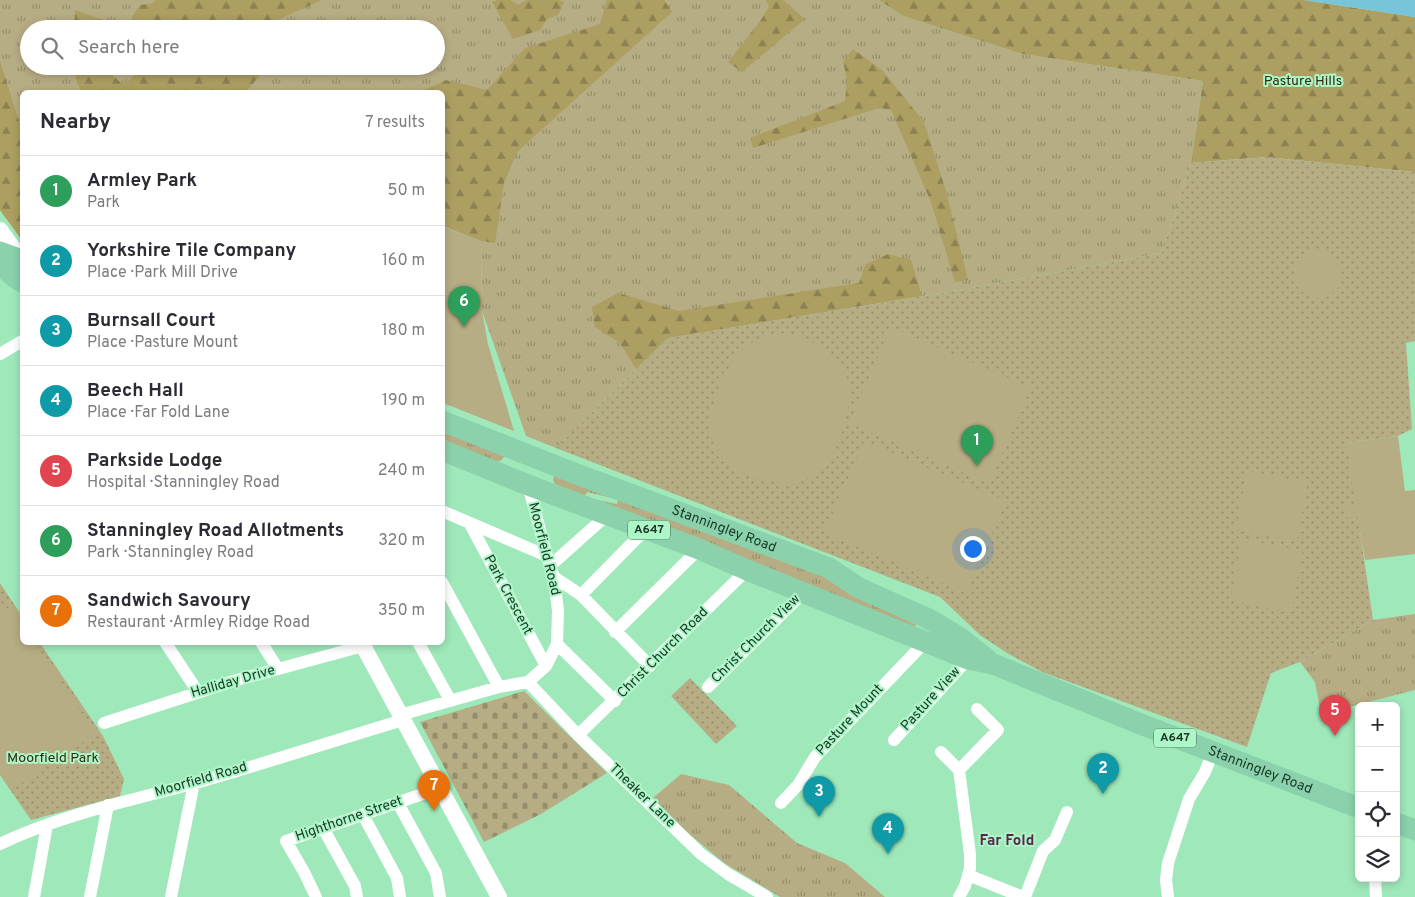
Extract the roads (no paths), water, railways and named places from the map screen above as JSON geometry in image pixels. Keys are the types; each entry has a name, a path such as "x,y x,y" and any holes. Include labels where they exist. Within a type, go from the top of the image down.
{"main road":[{"path":"0,253 20,259"},
{"path":"0,253 6,269 20,281"},
{"path":"0,278 20,285"},
{"name":"Stanningley Road","path":"445,422 829,568 859,588 928,619 959,636 993,664"},
{"name":"Stanningley Road","path":"445,451 699,549 968,659 993,664 1138,724 1355,806"},
{"path":"523,452 514,462 526,484 544,475 544,460"},
{"path":"1400,824 1415,830"}],"street":[{"path":"0,230 20,257"},
{"path":"0,354 20,342"},
{"name":"Moorfield Road","path":"0,844 108,806 194,783 450,700 499,687 528,682 546,666 557,644 558,611 550,567 526,484"},
{"path":"550,567 607,515"},
{"path":"446,516 470,524 550,567 581,595 650,666"},
{"name":"Park Crescent","path":"470,524 546,666"},
{"path":"581,595 646,529"},
{"path":"615,632 699,549"},
{"name":"Christ Church Road","path":"578,735 615,701 747,570"},
{"path":"445,588 499,687"},
{"name":"Christ Church View","path":"708,687 804,592"},
{"name":"Pasture Mount","path":"781,803 798,785 815,757 926,641"},
{"path":"557,644 615,701"},
{"path":"167,645 198,692"},
{"path":"263,645 278,669"},
{"name":"Halliday Drive","path":"104,723 198,692 359,645"},
{"path":"363,645 499,897"},
{"path":"420,645 450,700"},
{"name":"Pasture View","path":"894,740 968,659"},
{"name":"Theaker Lane","path":"528,682 578,735 701,854 728,874 767,897"},
{"path":"959,770 998,730 977,709"},
{"path":"940,752 959,770 970,854 970,869 959,897"},
{"path":"1168,897 1166,880 1168,863 1190,799 1214,752"},
{"path":"171,897 194,783"},
{"name":"Highthorne Street","path":"316,897 286,841 440,788"},
{"path":"398,803 436,873 440,897"},
{"path":"90,897 108,806"},
{"path":"968,876 1024,897 1043,851 1054,840 1067,812"},
{"path":"363,815 397,878 400,897"},
{"path":"34,897 47,826"},
{"path":"323,828 356,891"},
{"path":"1375,882 1376,897"}],"water":[{"path":"1304,0 1415,0 1415,17"}],"place":[{"name":"Stanningley Road Allotments","path":"464,327"},
{"name":"Armley Park","path":"977,466"},
{"name":"Parkside Lodge","path":"1335,736"},
{"name":"Yorkshire Tile Company","path":"1103,794"},
{"name":"Sandwich Savoury","path":"434,811"},
{"name":"Burnsall Court","path":"819,817"},
{"name":"Beech Hall","path":"888,854"}],"district":[{"name":"Far Fold","path":"1007,841"}],"park label":[{"name":"Pasture Hills","path":"1303,81"},
{"name":"Moorfield Park","path":"53,758"}]}
